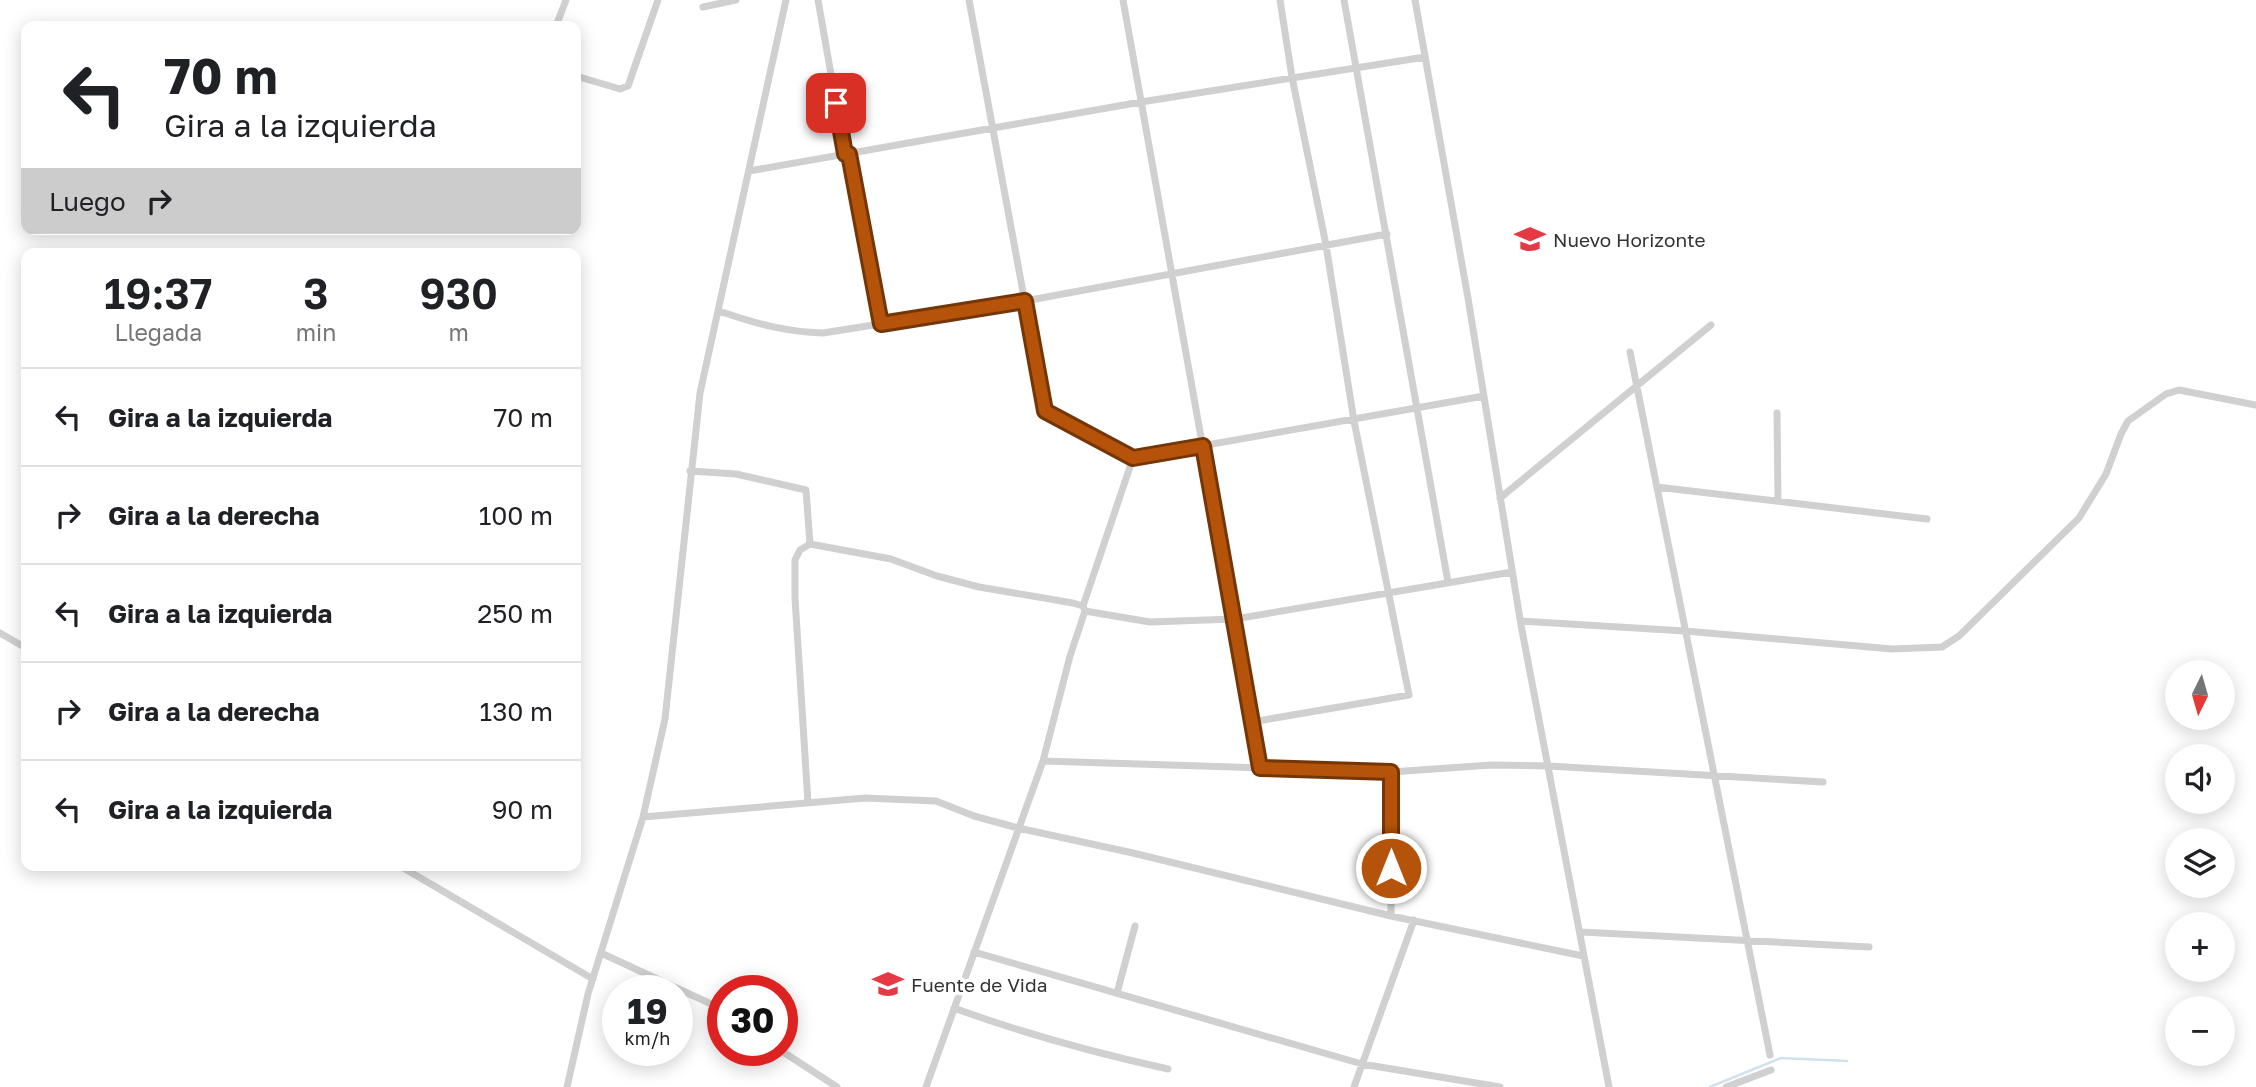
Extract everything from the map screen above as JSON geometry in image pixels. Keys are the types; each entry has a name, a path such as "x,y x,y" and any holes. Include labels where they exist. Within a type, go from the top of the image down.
{"street":[{"path":"558,21 566,0"},
{"path":"581,77 620,89 628,86 658,0"},
{"path":"703,7 736,0"},
{"path":"567,1087 593,979 643,817 665,719 700,393 786,0"},
{"path":"818,0 881,324"},
{"path":"969,0 1045,411 1133,458 1354,421 1483,396"},
{"path":"1123,0 1260,768"},
{"path":"1252,722 1409,695 1354,421 1326,245 1292,77 1280,0"},
{"path":"1344,0 1448,582"},
{"path":"1415,0 1512,572 1609,1087"},
{"path":"749,171 1141,102 1425,57"},
{"path":"719,311 759,325 792,332 823,333 1025,301 1387,234"},
{"path":"1500,498 1711,325"},
{"path":"1630,352 1770,1055"},
{"path":"1521,621 1685,631 1892,649 1942,647 1959,636 2079,518 2106,474 2128,421 2166,394 2179,390 2256,405"},
{"path":"1777,413 1777,501"},
{"path":"926,1087 1043,761 1070,656 1133,458"},
{"path":"690,471 736,474 806,490 810,544"},
{"path":"1657,487 1927,519"},
{"path":"808,803 795,560 800,550 810,544 891,559 937,576 979,587 1150,622 1235,619 1512,572"},
{"path":"0,633 21,645"},
{"path":"1043,761 1391,772 1491,765 1549,766 1823,782"},
{"path":"1391,772 1391,916"},
{"path":"643,817 865,798 936,801 974,816 1018,828 1391,916 1584,956"},
{"path":"409,871 593,979"},
{"path":"1354,1087 1414,920"},
{"path":"1117,993 1135,926"},
{"path":"1581,932 1870,947"},
{"path":"974,952 1362,1064 1500,1087"},
{"path":"601,953 707,1002"},
{"path":"954,1009 1078,1049 1168,1069"},
{"path":"798,1062 837,1087"},
{"path":"1726,1087 1771,1070"}],"waterway":[{"path":"1710,1087 1781,1058 1847,1061"}],"place":[{"name":"Nuevo Horizonte","path":"1530,239"},
{"name":"Fuente de Vida","path":"888,984"}],"route":[{"path":"836,103 845,154 849,154 881,324 1025,301 1045,411 1133,458 1203,446 1260,768 1391,772 1391,868"}]}
